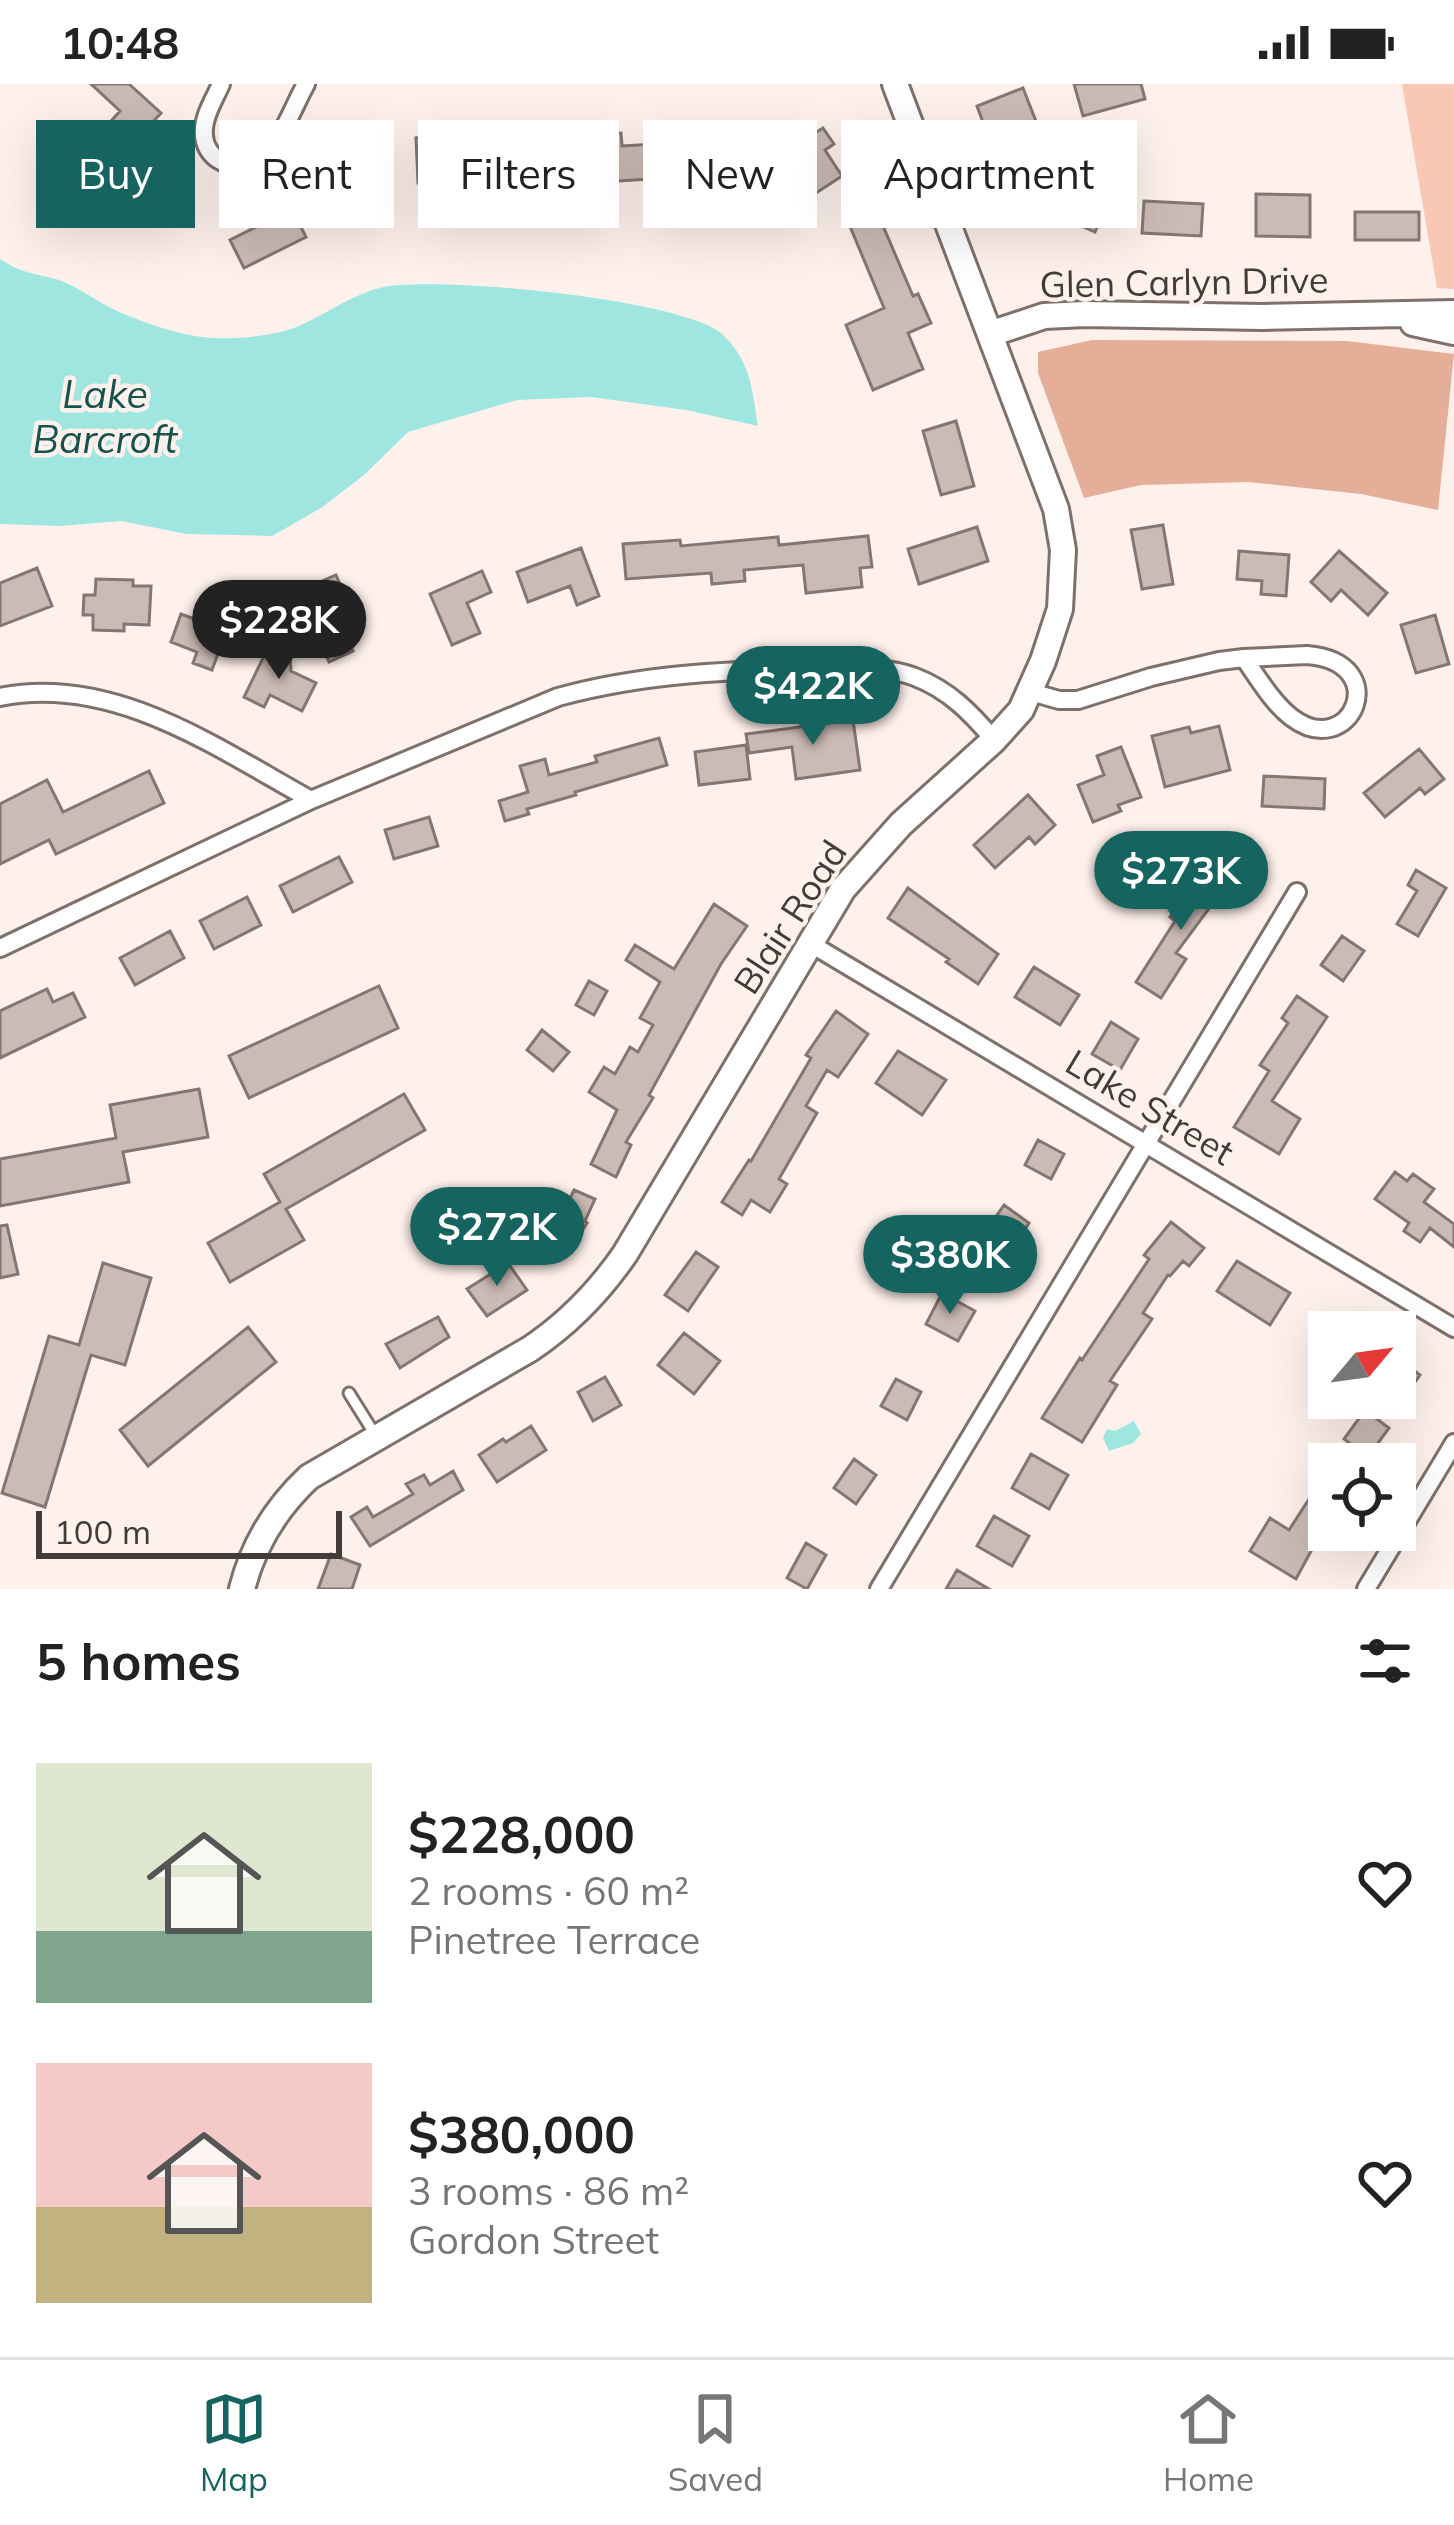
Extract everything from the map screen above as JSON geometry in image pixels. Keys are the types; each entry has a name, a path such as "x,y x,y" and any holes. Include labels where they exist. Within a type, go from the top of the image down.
{"street":[{"path":"221,84 207,114 205,141 220,162 238,167 251,163 275,142 306,84"},
{"name":"Blair Road","path":"242,1589 263,1536 287,1497 310,1477 530,1349 587,1305 625,1255 843,889 868,858 1012,722 1031,692 1060,609 1064,550 1056,509 895,84"},
{"name":"Glen Carlyn Drive","path":"990,334 1044,316 1085,314 1454,313"},
{"name":"Glen Carlyn Drive","path":"1382,314 1454,332"},
{"path":"1031,692 1078,700 1219,661 1244,658 1321,656 1339,664 1355,680 1357,706 1339,725 1328,729 1306,726 1271,696 1244,658"},
{"path":"0,948 310,800 558,697 644,677 776,669 889,670 939,687 994,740"},
{"path":"0,697 45,692 110,701 210,744 310,800"},
{"path":"879,1589 1297,892"},
{"name":"Lake Street","path":"812,944 1454,1328"},
{"path":"1366,1589 1454,1443"}],"lane":[{"path":"349,1393 377,1438"}],"shaded area":[{"path":"1402,84 1454,84 1454,289 1437,288"},
{"path":"1092,340 1347,341 1454,354 1438,510 1361,494 1248,482 1141,485 1084,498 1038,373 1038,352"}],"water":[{"name":"Lake Barcroft","path":"0,259 65,283 141,321 213,338 279,332 373,290 413,284 560,293 662,311 700,322 732,345 749,377 758,426 591,397 517,400 408,432 321,508 272,536 187,534 121,521 0,524"},
{"path":"1134,1421 1141,1434 1133,1443 1109,1451 1103,1438 1107,1429 1115,1431"}],"building":[{"path":"91,84 129,84 161,113 155,120 112,120 120,111"},
{"path":"1074,84 1141,84 1145,99 1083,116"},
{"path":"1023,88 1035,120 982,120 977,106"},
{"path":"823,128 834,144 825,150 841,177 817,192 817,132"},
{"path":"619,133 622,146 643,145 643,179 619,181"},
{"path":"1256,194 1310,195 1310,237 1256,236"},
{"path":"1144,201 1203,204 1201,236 1142,233"},
{"path":"1355,212 1419,212 1419,240 1355,240"},
{"path":"254,228 302,228 306,237 244,268 230,240"},
{"path":"851,228 884,228 913,296 918,294 931,323 908,333 923,369 873,390 846,325 884,308"},
{"path":"956,421 974,486 941,495 923,431"},
{"path":"1163,525 1173,584 1142,589 1131,530"},
{"path":"977,527 988,561 919,584 908,549"},
{"path":"868,536 872,567 860,568 862,587 806,593 803,565 744,570 745,581 712,584 711,573 626,579 623,544 680,540 681,546 778,537 779,545"},
{"path":"581,548 599,596 577,605 570,586 528,602 517,572"},
{"path":"1239,551 1289,555 1286,596 1261,594 1262,581 1237,579"},
{"path":"1339,551 1387,593 1368,615 1341,590 1331,601 1311,582"},
{"path":"37,568 52,606 0,626 0,583"},
{"path":"482,571 491,592 467,603 480,633 452,645 430,594"},
{"path":"336,575 359,627 345,634 353,651 329,662 301,598 314,593 311,586"},
{"path":"96,579 133,580 133,586 151,586 149,625 124,624 124,631 93,630 93,615 83,615 84,595 95,595"},
{"path":"212,602 234,610 212,670 193,663 197,652 171,642 181,614 205,623"},
{"path":"1435,615 1449,664 1416,673 1401,625"},
{"path":"272,647 290,655 291,671 316,683 302,711 270,695 264,707 244,697"},
{"path":"853,720 860,770 796,779 792,747 749,753 746,734"},
{"path":"1219,726 1230,770 1165,787 1152,736"},
{"path":"659,738 667,765 575,792 505,821 499,801 528,792 520,766 545,759 549,775"},
{"path":"746,745 750,779 699,785 695,752"},
{"path":"1121,747 1141,797 1093,822 1078,785 1104,775 1097,756"},
{"path":"1419,749 1444,779 1425,794 1420,788 1385,817 1364,793"},
{"path":"149,771 164,803 56,854 49,840 0,864 0,804 47,780 63,812"},
{"path":"1264,776 1325,779 1324,809 1262,806"},
{"path":"1028,795 1055,825 1035,844 1029,837 995,868 974,845"},
{"path":"429,817 438,846 394,859 385,830"},
{"path":"339,857 352,882 293,912 280,886"},
{"path":"1416,870 1446,888 1418,936 1397,924 1417,891 1408,885"},
{"path":"1200,871 1230,892 1219,907 1213,903 1176,953 1186,959 1161,998 1136,982"},
{"path":"908,888 998,954 978,984 888,918"},
{"path":"247,897 261,925 214,949 200,921"},
{"path":"714,904 747,926 649,1095 653,1098 626,1142 631,1145 616,1177 591,1164 617,1110 589,1092 604,1067 615,1074 630,1047 638,1052 653,1025 640,1018 660,982 626,960 635,945 674,969"},
{"path":"170,931 184,958 135,985 120,958"},
{"path":"1342,936 1364,951 1343,981 1321,965"},
{"path":"1034,967 1079,995 1060,1025 1015,997"},
{"path":"589,981 607,991 594,1015 576,1005"},
{"path":"379,986 398,1028 249,1098 229,1056"},
{"path":"47,989 53,1002 73,993 85,1017 0,1058 0,1011"},
{"path":"1297,996 1327,1017 1272,1101 1300,1119 1279,1154 1234,1127 1269,1071 1260,1065 1288,1023 1282,1018"},
{"path":"836,1011 868,1034 838,1077 827,1070 806,1106 817,1113 779,1179 787,1184 770,1212 751,1200 742,1215 722,1202 751,1161 811,1058 806,1055"},
{"path":"1111,1022 1138,1039 1120,1070 1092,1054"},
{"path":"542,1030 569,1052 553,1071 527,1050"},
{"path":"898,1051 946,1080 922,1115 876,1083"},
{"path":"199,1089 208,1137 123,1152 129,1182 0,1206 0,1159 116,1138 110,1105"},
{"path":"404,1094 425,1130 286,1209 304,1240 230,1282 208,1243 280,1202 264,1174"},
{"path":"1038,1140 1064,1154 1051,1179 1025,1165"},
{"path":"1395,1172 1407,1181 1413,1174 1434,1189 1424,1202 1454,1224 1454,1247 1430,1228 1420,1242 1404,1231 1409,1223 1375,1199"},
{"path":"574,1190 595,1199 572,1247 528,1222 544,1196 565,1209"},
{"path":"1004,1205 1029,1223 1004,1260 1000,1257 984,1279 963,1264"},
{"path":"1171,1222 1204,1248 1189,1266 1183,1261 1168,1275 1143,1313 1152,1319 1110,1381 1117,1385 1082,1442 1042,1418 1149,1259 1144,1255"},
{"path":"7,1225 18,1274 0,1278 0,1226"},
{"path":"696,1252 718,1267 688,1311 665,1295"},
{"path":"923,1252 949,1267 939,1285 913,1270"},
{"path":"1237,1261 1290,1293 1270,1325 1217,1291"},
{"path":"103,1263 151,1278 125,1365 91,1355 45,1507 2,1493 49,1336 79,1345"},
{"path":"508,1263 527,1290 487,1316 467,1289"},
{"path":"942,1293 975,1311 958,1341 926,1324"},
{"path":"438,1317 449,1337 400,1368 386,1344"},
{"path":"248,1327 276,1362 148,1466 120,1430"},
{"path":"684,1333 720,1361 694,1394 658,1365"},
{"path":"605,1377 621,1405 593,1421 578,1392"},
{"path":"896,1379 921,1392 907,1420 881,1406"},
{"path":"1358,1419 1377,1419 1389,1428 1378,1443 1344,1439"},
{"path":"531,1426 546,1450 497,1482 479,1455"},
{"path":"1031,1454 1068,1475 1049,1509 1012,1488"},
{"path":"854,1459 876,1475 856,1504 834,1488"},
{"path":"453,1471 463,1490 370,1546 351,1517 367,1507 373,1517 413,1494 406,1484 424,1475 430,1485"},
{"path":"1308,1501 1311,1551 1296,1579 1250,1551 1270,1518 1289,1530"},
{"path":"994,1516 1029,1536 1012,1566 977,1546"},
{"path":"806,1543 826,1555 807,1589 787,1578"},
{"path":"331,1554 360,1565 352,1589 318,1589"},
{"path":"957,1570 989,1589 946,1589"}]}
